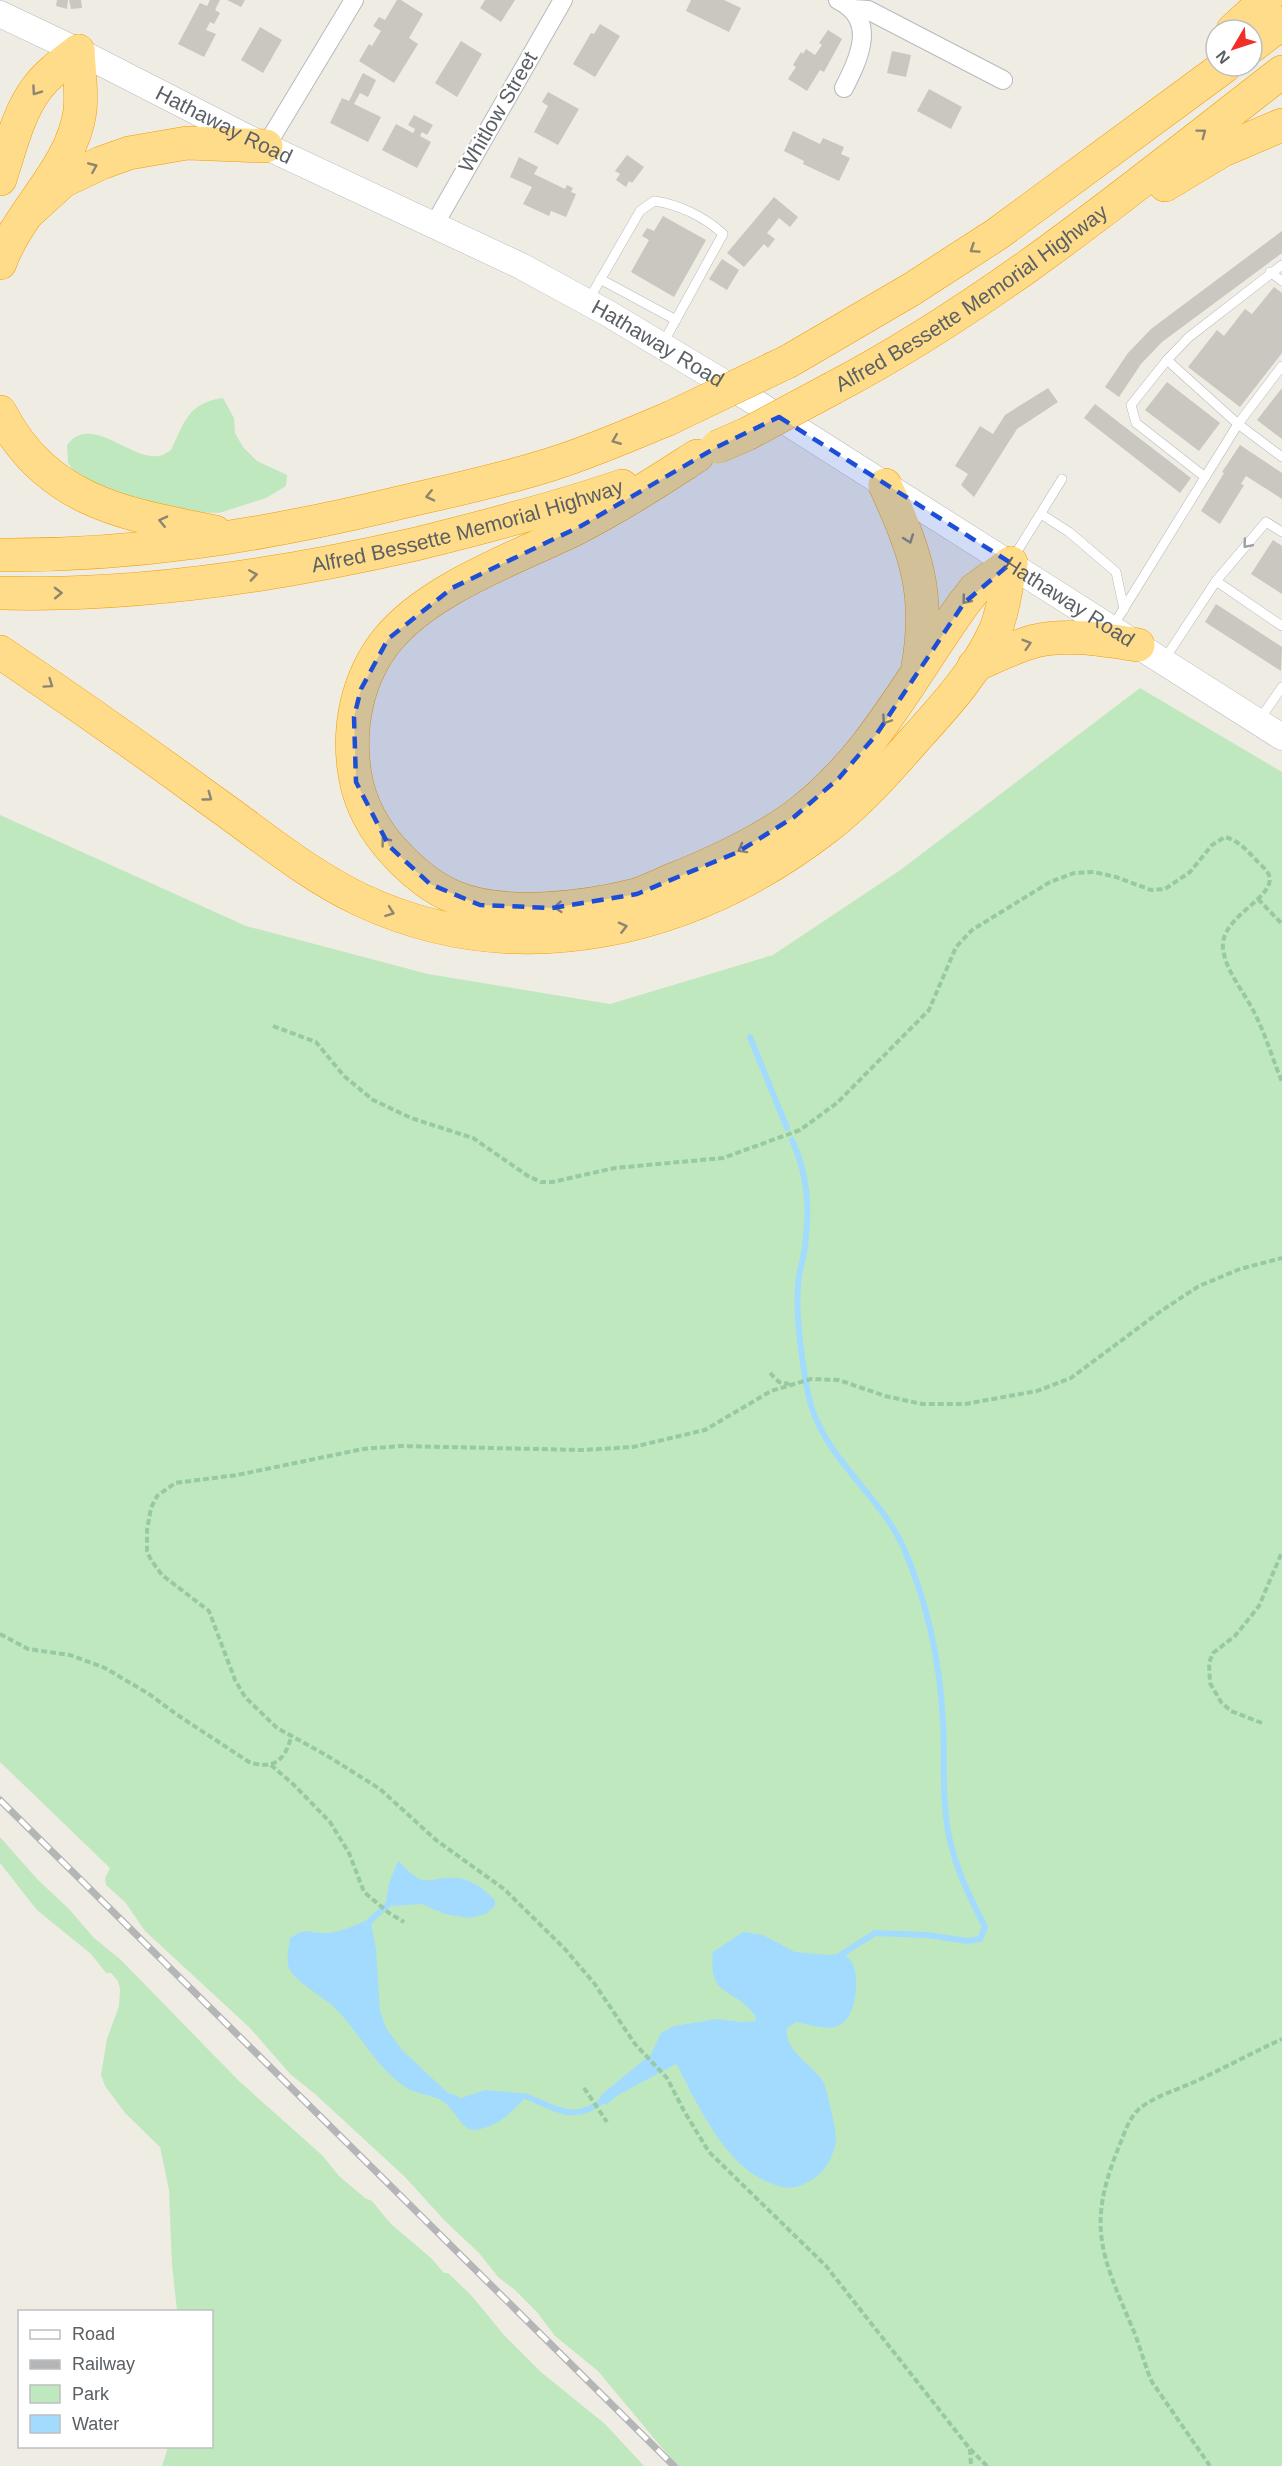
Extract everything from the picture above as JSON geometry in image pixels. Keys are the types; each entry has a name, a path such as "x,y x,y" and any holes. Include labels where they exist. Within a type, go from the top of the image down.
{"highway":[{"path":"1246,18 1266,0"},
{"path":"1264,37 1282,23"},
{"path":"0,178 24,111 36,88 48,75 78,51"},
{"path":"0,263 14,235 54,174 75,127 80,113 81,93 78,51"},
{"path":"1007,227 1104,139 1204,56"},
{"name":"Alfred Bessette Memorial Highway","path":"0,593 69,593 157,587 249,576 346,559 483,528 557,507 628,484 707,452 747,434 834,388 923,336 1004,282 1282,72"},
{"name":"Alfred Bessette Memorial Highway","path":"0,555 108,552 240,537 316,522 497,480 592,450 670,417 789,361 920,284 1007,227 1209,78"},
{"path":"1004,282 1110,220 1222,150 1282,125"},
{"path":"28,212 63,181 129,153 187,143 266,146"},
{"path":"0,412 18,442 31,457 66,487 85,498 130,513 240,537"},
{"path":"707,452 590,521 453,588 407,620 388,639 361,689 354,717 352,760 356,782 367,812 389,846 408,867 430,884 455,897 480,905 507,908 552,908 637,894 738,852 802,810 839,778 891,714 917,671 975,589 1011,563"},
{"path":"885,485 905,528 920,575 924,627 917,671"},
{"path":"0,652 336,887 388,911 446,928 489,935 539,937 595,933 683,910 791,853 835,821 876,782 946,703 974,666 995,630 1011,563"},
{"path":"974,666 1036,641 1134,636"}],"main road":[{"name":"Hathaway Road","path":"0,14 266,146 521,267 587,302 662,345 1011,563 1134,636 1282,736"}],"street":[{"path":"266,146 354,0"},
{"name":"Whitlow Street","path":"434,225 563,0"},
{"path":"845,5 868,10 1003,80"},
{"path":"844,88 859,57 863,42 858,20 845,5"}],"lane":[{"path":"587,302 640,211 654,201 683,209 712,224 723,234 662,345"},
{"path":"1205,477 1136,423 1131,405 1167,360 1189,337 1270,272 1282,265"},
{"path":"1270,272 1282,281"},
{"path":"600,279 676,321"},
{"path":"1167,360 1238,424 1282,457"},
{"path":"1134,636 1205,477 1238,424 1282,366"},
{"path":"1011,563 1062,479"},
{"path":"1041,514 1069,532 1116,572 1134,636"},
{"path":"1134,636 1216,581 1266,522 1282,532"},
{"path":"1216,581 1282,626"},
{"path":"1258,721 1282,687"}],"path":[{"path":"273,1026 316,1042 344,1076 373,1100 411,1118 473,1138 535,1179 552,1182 615,1168 723,1158 809,1124 837,1103 929,1010 949,960 963,938 972,930 1029,894 1063,876 1074,873 1094,872 1116,877 1151,890 1165,889 1190,872 1212,845 1225,837 1239,844 1268,873 1269,884 1258,899 1229,925 1222,946 1226,960 1255,1013 1282,1082"},
{"path":"1258,899 1282,924"},
{"path":"987,2466 970,2449 826,2266 709,2152 684,2112 667,2078 645,2056 577,1962 504,1889 436,1840 380,1789 277,1728 238,1688 209,1611 162,1575 150,1560 147,1551 147,1530 151,1508 157,1496 175,1483 237,1474 363,1449 400,1446 582,1450 633,1447 705,1430 771,1391 811,1379 839,1380 885,1396 922,1404 965,1404 1037,1391 1071,1378 1154,1316 1199,1286 1240,1269 1282,1258"},
{"path":"770,1373 779,1382 792,1384"},
{"path":"1262,1723 1231,1711 1221,1702 1210,1683 1209,1663 1213,1653 1235,1636 1259,1606 1282,1552"},
{"path":"0,1634 28,1649 70,1655 105,1668 149,1694 249,1762 261,1766 271,1765 286,1753 291,1737"},
{"path":"271,1765 304,1794 330,1822 349,1853 364,1892 404,1922"},
{"path":"1210,2466 1152,2382 1133,2328 1120,2303 1106,2265 1102,2249 1100,2206 1108,2173 1130,2121 1141,2108 1164,2094 1282,2039"},
{"path":"584,2088 608,2122"},
{"path":"970,2449 971,2466"}],"highlighted area":[{"path":"779,417 1011,563 964,603 876,735 839,778 794,817 738,852 637,894 552,908 480,905 430,884 389,846 356,782 354,717 361,689 388,639 452,588 581,526 717,447"}],"green space":[{"path":"223,398 234,418 235,433 243,447 257,461 287,475 286,486 266,498 219,513 165,511 117,499 73,470 68,463 67,445 77,436 87,434 99,435 147,455 163,455 171,450 184,422 195,409 211,400"},
{"path":"1140,688 1282,772 1282,2466 677,2466 598,2371 555,2336 537,2312 498,2277 479,2253 445,2221 405,2177 290,2074 250,2028 145,1931 125,1902 106,1885 105,1878 110,1868 0,1762 0,815 246,926 428,974 610,1004 773,955 899,871"},
{"path":"0,1837 94,1938 120,1959 239,2081 323,2156 339,2176 365,2198 372,2201 391,2224 431,2258 444,2273 448,2273 541,2372 605,2424 644,2466 162,2466 168,2448 213,2448 213,2310 177,2310 172,2265 169,2190 160,2147 125,2113 105,2086 101,2075 107,2039 119,2006 118,1981 111,1973 106,1973 91,1954 37,1910 0,1863"}],"water":[{"path":"398,1861 411,1874 420,1879 452,1877 472,1882 495,1900 495,1906 486,1914 469,1918 445,1914 422,1904 391,1906 386,1902 389,1883"},
{"path":"367,1920 371,1923 376,1949 380,2010 386,2028 403,2051 447,2092 461,2098 485,2090 521,2093 525,2096 508,2115 482,2129 470,2129 444,2102 405,2087 385,2070 335,2008 290,1970 288,1959 290,1938 296,1934 305,1931 326,1933 337,1931"},
{"path":"743,1932 763,1935 795,1952 829,1955 843,1953 854,1967 855,2000 844,2022 828,2028 796,2022 787,2028 787,2036 794,2051 824,2083 836,2136 830,2160 821,2173 796,2187 787,2188 767,2182 752,2174 739,2163 708,2123 676,2064 618,2095 606,2105 601,2102 600,2096 651,2054 661,2033 674,2026 717,2019 755,2021 756,2017 748,2008 719,1986 712,1967 713,1952"}],"building":[{"path":"57,0 68,0 67,9 56,6"},
{"path":"69,0 81,0 82,8 71,9"},
{"path":"210,0 220,0 215,10 220,13 214,24 210,22 206,30 216,34 204,57 178,44 200,3 207,6"},
{"path":"227,0 245,0 241,7"},
{"path":"397,0 401,0 423,14 409,38 418,44 394,83 359,61 369,44 372,46 381,31 373,26 379,17 385,20"},
{"path":"485,0 515,0 501,22 480,8"},
{"path":"691,0 724,0 741,8 729,32 686,11"},
{"path":"600,24 620,36 595,77 573,64 591,33 594,34"},
{"path":"260,27 282,40 263,73 241,60"},
{"path":"828,30 842,39 824,72 820,70 807,91 788,79 796,67 793,65 801,52 803,54 806,49 815,55 822,45 819,43"},
{"path":"461,41 482,54 457,97 435,83"},
{"path":"892,51 911,55 906,77 887,73"},
{"path":"363,73 376,80 368,97 360,93 354,104 381,117 368,142 330,123 342,98 349,101"},
{"path":"929,89 962,107 951,129 917,111"},
{"path":"548,92 579,109 558,145 534,132 548,106 542,102"},
{"path":"414,115 433,125 427,135 422,132 420,136 431,142 417,168 382,150 396,124 413,133 415,129 408,125"},
{"path":"793,131 820,144 823,138 844,147 841,154 850,158 839,181 803,164 804,161 784,151"},
{"path":"627,155 644,167 626,187 616,180 620,174 615,171"},
{"path":"519,157 538,167 534,174 565,189 567,185 573,188 571,192 576,194 566,217 551,211 549,216 523,204 532,187 510,177"},
{"path":"774,197 798,217 790,227 779,218 767,233 775,239 768,248 764,244 744,267 727,253"},
{"path":"663,216 706,240 674,297 631,272 649,240 642,236 647,228 654,231"},
{"path":"1282,231 1282,253 1162,342 1141,364 1119,397 1105,387 1128,353 1151,329"},
{"path":"722,259 739,270 727,290 709,279"},
{"path":"1274,287 1282,293 1282,353 1240,407 1188,367 1217,330 1224,336 1245,309 1252,314"},
{"path":"1167,382 1220,423 1199,451 1145,410"},
{"path":"1048,388 1058,402 1017,429 974,497 961,485 968,474 955,466 980,426 993,434 1005,415"},
{"path":"1282,388 1282,439 1257,420"},
{"path":"1095,404 1191,478 1180,493 1084,418"},
{"path":"1240,445 1282,473 1282,499 1246,476 1241,484 1244,485 1220,524 1201,511"},
{"path":"1273,540 1282,546 1282,594 1251,574"},
{"path":"1216,604 1282,647 1281,671 1205,622"}],"waterway":[{"path":"750,1037 787,1128"},
{"path":"792,1140 801,1166 807,1205 807,1232 799,1277 797,1305 808,1394 825,1437 894,1530 905,1551 920,1592 932,1635 939,1678 948,1832 960,1874 985,1927 980,1939 968,1941 927,1935 875,1933 839,1956"},
{"path":"369,1922 388,1904"},
{"path":"525,2096 566,2112 584,2111 606,2098"}],"railway":[{"path":"0,1800 674,2466"}]}
